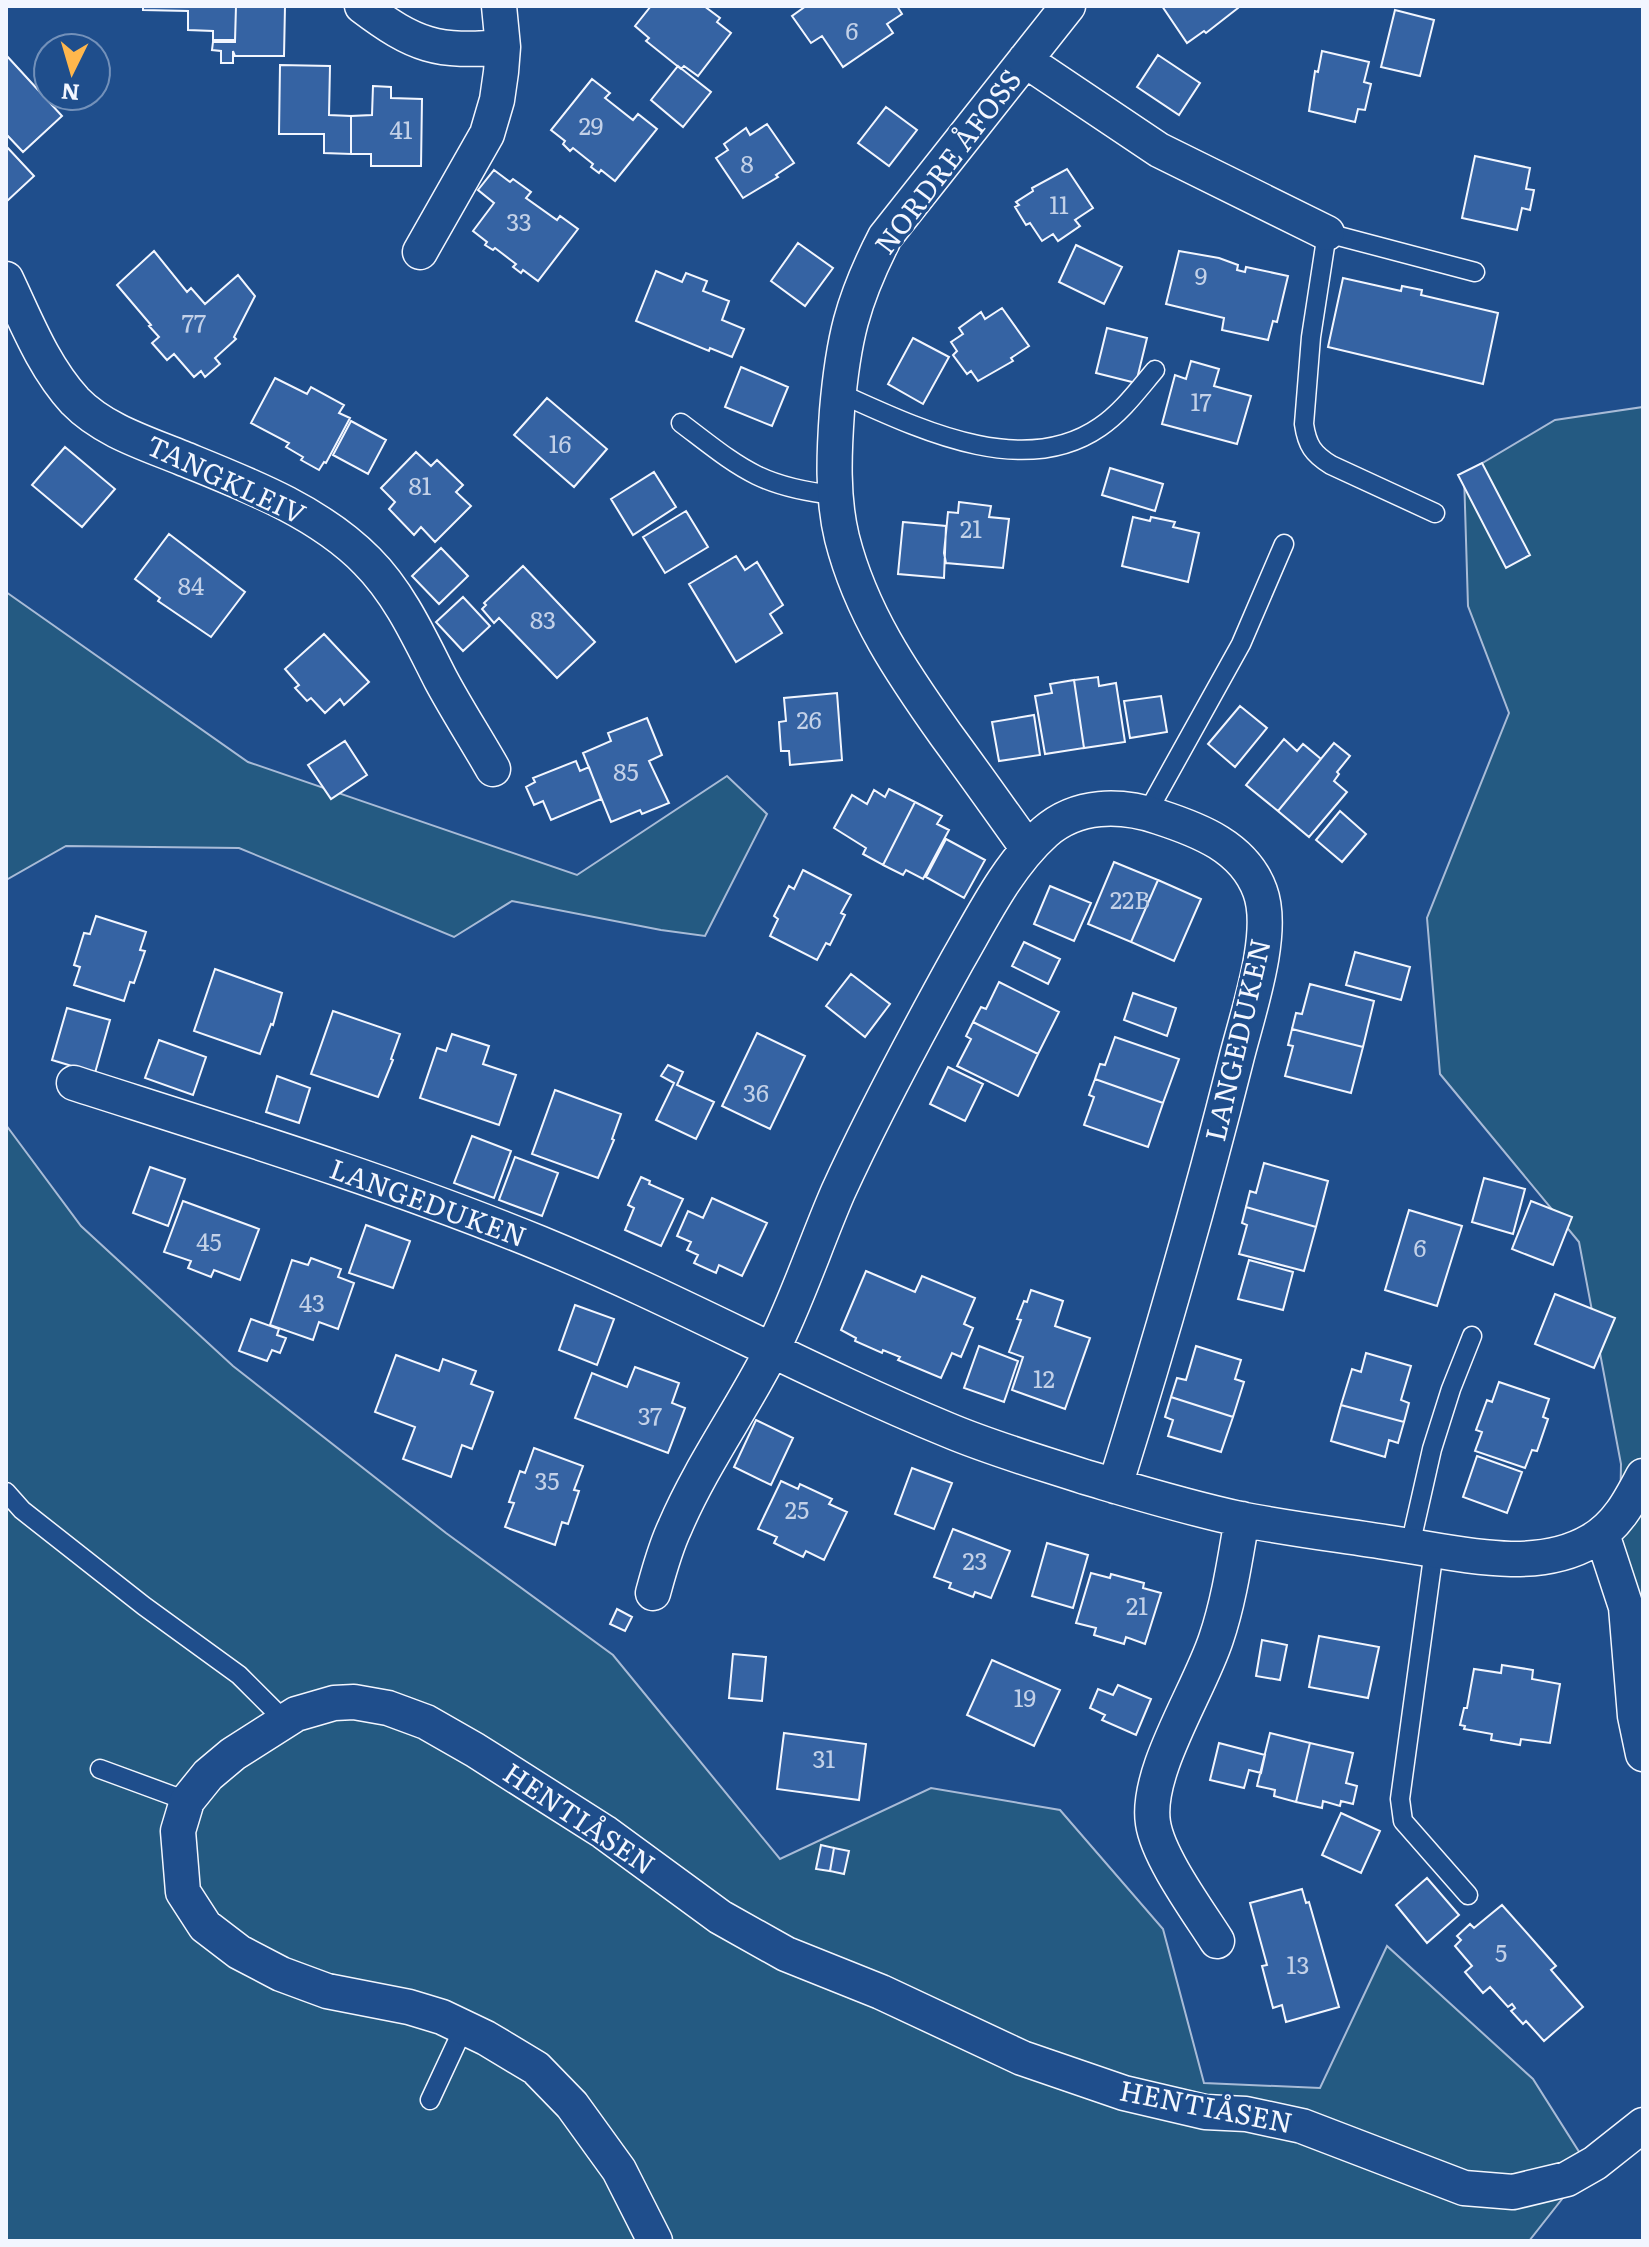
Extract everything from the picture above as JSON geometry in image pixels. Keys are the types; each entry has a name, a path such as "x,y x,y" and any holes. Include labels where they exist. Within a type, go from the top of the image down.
{"street":[{"path":"362,6 386,24 441,49 463,51 503,47"},
{"path":"420,252 487,134 497,100 503,47 499,6"},
{"name":"NORDRE ÅFOSS","path":"1028,849 906,679 876,630 855,583 841,536 835,495 835,445 845,344 853,306 885,237 1068,6"},
{"path":"1025,60 1159,150 1327,233"},
{"name":"TANGKLEIV","path":"6,279 57,380 77,403 102,423 268,495 307,516 367,560 405,612 493,769"},
{"name":"LANGEDUKEN","path":"653,1593 664,1554 690,1495 772,1349 839,1192 902,1058 975,929 1028,849 1046,831 1066,816 1092,809 1119,807 1196,829 1231,850 1250,870 1260,891 1265,913 1255,983 1217,1132 1184,1258 1115,1486"},
{"name":"LANGEDUKEN","path":"74,1083 326,1165 539,1243 952,1432 1115,1486 1242,1519 1422,1548 1504,1558 1534,1558 1566,1552 1602,1534 1623,1513 1643,1476"},
{"path":"1217,1941 1161,1849 1153,1825 1152,1797 1158,1772 1202,1679 1217,1637 1242,1519"},
{"path":"1602,1534 1626,1607 1635,1716 1643,1754"},
{"name":"HENTIÅSEN","path":"655,2241 619,2170 572,2105 536,2068 464,2027 409,2007 327,1991 281,1974 239,1952 205,1926 183,1892 178,1831 187,1801 208,1775 233,1754 285,1721 324,1705 354,1702 388,1708 426,1722 604,1832 720,1917 786,1954 881,1992 1022,2058 1124,2093 1205,2112 1246,2114 1302,2126 1464,2188 1513,2192 1567,2179 1595,2163 1643,2125"}],"lane":[{"path":"1435,513 1331,465 1315,455 1307,442 1304,424 1311,337 1327,233 1475,272"},
{"path":"839,393 956,439 1018,451 1047,449 1071,443 1100,427 1125,406 1155,370"},
{"path":"681,423 747,473 800,492 835,495"},
{"path":"1147,813 1241,644 1284,544"},
{"path":"1468,1895 1403,1821 1400,1799 1432,1449 1472,1336"},
{"path":"6,1492 22,1510 144,1606 239,1675 285,1721"},
{"path":"100,1769 187,1801"},
{"path":"430,2100 464,2027"}],"shaded area":[{"path":"1643,407 1643,1746 1617,1682 1621,1464 1579,1242 1440,1074 1427,918 1509,713 1468,606 1464,474 1555,420"},
{"path":"6,592 248,762 577,875 727,776 767,814 705,936 512,901 454,937 239,848 66,846 6,880"},
{"path":"6,1125 81,1226 233,1366 446,1533 613,1655 780,1859 931,1788 1060,1810 1163,1929 1204,2083 1320,2088 1387,1946 1533,2079 1588,2166 1529,2241 6,2241"}],"building":[{"path":"143,6 236,6 235,40 213,40 213,31 188,30 188,11 143,10"},
{"path":"236,6 285,6 284,56 235,56 233,51 233,63 221,63 221,51 212,50 213,42 235,42"},
{"path":"651,6 704,6 720,18 717,22 731,33 698,76 684,66 681,69 646,41 649,38 635,26"},
{"path":"806,6 897,6 902,14 887,24 893,33 843,67 822,36 811,43 792,16"},
{"path":"1162,6 1238,8 1206,33 1204,31 1187,43"},
{"path":"1395,10 1434,20 1420,76 1381,67"},
{"path":"1322,51 1369,62 1364,82 1371,84 1365,110 1358,109 1355,122 1309,111 1315,71 1318,72"},
{"path":"6,55 32,83 32,112 58,112 62,116 23,152 6,134"},
{"path":"1158,55 1200,83 1179,115 1137,87"},
{"path":"280,65 330,66 329,115 351,116 351,154 324,153 324,134 279,134"},
{"path":"678,66 711,92 683,127 651,100"},
{"path":"592,79 610,93 605,98 633,120 638,114 657,129 615,181 601,170 599,173 591,167 593,164 573,148 570,151 563,144 565,141 551,130"},
{"path":"373,86 391,87 391,98 422,99 421,166 371,166 371,154 351,154 351,116 372,115"},
{"path":"886,107 917,130 889,166 858,143"},
{"path":"767,124 794,163 776,175 778,177 743,198 716,158 728,150 724,144 746,128 750,135"},
{"path":"6,146 34,176 6,202"},
{"path":"1475,156 1530,168 1526,189 1534,190 1530,210 1522,208 1517,230 1462,218"},
{"path":"1067,169 1093,208 1075,220 1080,226 1058,241 1053,234 1042,241 1030,223 1026,225 1015,207 1019,205 1016,202 1033,191 1032,188"},
{"path":"494,170 531,192 526,198 557,220 560,216 578,229 538,281 513,267 516,264 495,248 493,250 485,245 487,242 473,231 494,203 478,190"},
{"path":"798,243 833,268 805,306 771,281"},
{"path":"1076,245 1122,267 1104,304 1059,282"},
{"path":"154,251 187,292 191,288 205,304 238,275 255,296 234,337 236,339 215,358 220,364 205,377 201,371 194,377 174,354 167,360 152,343 159,337 151,325 117,285"},
{"path":"1179,251 1219,258 1238,265 1237,270 1245,272 1246,267 1288,276 1277,322 1273,321 1268,340 1222,330 1224,318 1166,304"},
{"path":"656,271 682,282 686,273 707,281 703,291 729,301 722,320 744,329 732,357 710,348 709,351 636,321"},
{"path":"1343,278 1401,291 1402,286 1422,290 1421,295 1498,313 1483,384 1328,347"},
{"path":"1002,308 1029,346 1011,358 1013,361 978,381 971,371 967,374 953,355 957,351 951,342 963,334 959,328 981,312 985,319"},
{"path":"1107,328 1147,338 1136,383 1096,373"},
{"path":"913,338 949,357 923,404 888,384"},
{"path":"1191,361 1219,369 1214,386 1251,396 1237,444 1162,424 1175,375 1186,379"},
{"path":"741,367 788,387 772,426 725,407"},
{"path":"275,378 307,394 311,387 344,405 339,413 350,418 326,463 319,470 286,447 289,443 251,423"},
{"path":"547,398 607,449 574,487 514,435"},
{"path":"351,421 386,440 368,474 333,455"},
{"path":"65,447 115,489 82,527 32,485"},
{"path":"416,452 431,466 437,460 463,485 456,492 471,506 435,542 421,527 414,535 389,509 395,502 381,488"},
{"path":"1482,463 1530,555 1506,568 1458,475"},
{"path":"1110,468 1163,484 1155,511 1102,495"},
{"path":"654,472 676,507 633,535 611,499"},
{"path":"959,502 991,506 989,517 1009,519 1003,568 946,563 948,512 958,513"},
{"path":"686,511 708,547 665,573 643,537"},
{"path":"1133,517 1175,522 1173,527 1199,533 1188,582 1122,566"},
{"path":"903,522 946,526 944,578 898,574"},
{"path":"169,534 245,592 211,637 158,601 160,598 135,579"},
{"path":"441,548 468,576 439,604 412,576"},
{"path":"736,556 745,570 757,562 783,605 770,614 782,633 736,662 689,584"},
{"path":"523,566 595,642 557,678 499,618 494,623 482,609 486,605 484,603"},
{"path":"463,597 490,626 463,651 436,622"},
{"path":"324,634 369,682 344,705 340,699 325,713 311,698 307,701 295,688 299,685 285,669"},
{"path":"1098,677 1099,686 1116,683 1125,742 1084,748 1074,680"},
{"path":"1074,680 1084,748 1045,754 1035,696 1052,693 1050,684"},
{"path":"837,693 842,760 790,765 789,751 781,751 779,722 786,721 784,698"},
{"path":"1161,696 1167,732 1130,738 1124,701"},
{"path":"1240,706 1267,728 1235,767 1208,744"},
{"path":"1034,715 1040,755 999,761 992,722"},
{"path":"647,718 662,755 649,761 669,803 611,822 583,753 611,741 608,733"},
{"path":"1284,739 1297,751 1303,744 1321,759 1278,811 1246,785"},
{"path":"345,741 367,775 331,799 308,765"},
{"path":"1334,743 1350,756 1334,781 1347,792 1309,837 1278,811"},
{"path":"576,761 580,771 589,767 601,799 551,820 543,801 534,805 526,787 535,782 533,778"},
{"path":"889,789 915,802 883,865 863,854 866,848 834,828 852,795 867,804 874,790 885,797"},
{"path":"915,802 942,816 937,824 949,830 923,879 906,870 903,875 883,865"},
{"path":"1340,811 1366,834 1342,862 1316,840"},
{"path":"946,839 985,860 964,898 926,877"},
{"path":"1114,862 1158,880 1131,942 1088,924"},
{"path":"803,870 851,895 830,945 826,943 817,960 770,936 778,919 774,916 789,886 794,889"},
{"path":"1158,880 1201,899 1174,961 1131,942"},
{"path":"1050,886 1091,903 1074,941 1034,924"},
{"path":"96,916 146,932 140,950 145,951 124,1001 74,985 80,967 74,965 84,933 90,934"},
{"path":"1024,942 1060,959 1048,984 1012,966"},
{"path":"1355,952 1410,967 1401,1000 1346,985"},
{"path":"215,969 282,993 260,1054 194,1031"},
{"path":"851,974 890,1004 865,1037 826,1006"},
{"path":"999,982 1059,1012 1038,1054 973,1022 981,1007 986,1009"},
{"path":"1310,984 1374,1001 1363,1047 1292,1029 1296,1013 1302,1014"},
{"path":"1133,993 1176,1008 1167,1036 1124,1020"},
{"path":"67,1008 110,1020 95,1073 52,1060"},
{"path":"333,1011 400,1034 378,1097 311,1074"},
{"path":"973,1022 1038,1054 1018,1096 957,1066 971,1039 966,1036"},
{"path":"1292,1029 1363,1047 1351,1093 1285,1076 1293,1046 1288,1045"},
{"path":"757,1033 805,1056 770,1129 722,1106"},
{"path":"452,1034 489,1046 483,1064 516,1075 499,1125 420,1098 437,1048 446,1051"},
{"path":"1115,1037 1179,1059 1163,1103 1095,1079 1100,1064 1105,1065"},
{"path":"159,1040 206,1057 193,1095 145,1078"},
{"path":"668,1065 683,1072 677,1085 714,1102 696,1139 656,1120 674,1083 661,1076"},
{"path":"948,1067 983,1084 965,1121 930,1104"},
{"path":"277,1076 310,1088 299,1123 266,1112"},
{"path":"1095,1079 1163,1103 1148,1147 1084,1125 1094,1097 1089,1095"},
{"path":"555,1090 621,1114 598,1178 532,1154"},
{"path":"472,1136 511,1151 494,1198 454,1183"},
{"path":"515,1157 558,1173 542,1216 499,1200"},
{"path":"1264,1163 1328,1181 1316,1227 1246,1207 1250,1191 1256,1193"},
{"path":"150,1167 185,1179 168,1226 133,1213"},
{"path":"641,1177 650,1181 649,1184 683,1199 661,1246 625,1230 634,1208 628,1205"},
{"path":"1484,1178 1525,1189 1513,1234 1472,1222"},
{"path":"712,1198 767,1223 742,1276 719,1265 716,1273 694,1263 698,1255 687,1250 691,1242 677,1236 688,1211 703,1218"},
{"path":"183,1201 259,1229 240,1280 214,1270 211,1277 188,1268 191,1261 164,1252"},
{"path":"1531,1201 1572,1217 1553,1265 1512,1249"},
{"path":"1246,1207 1316,1227 1304,1271 1239,1254 1247,1225 1242,1223"},
{"path":"1409,1210 1462,1226 1437,1306 1385,1290"},
{"path":"366,1225 410,1241 393,1288 349,1273"},
{"path":"311,1258 341,1269 338,1277 354,1283 338,1329 319,1322 313,1340 270,1325 292,1260 308,1265"},
{"path":"1249,1260 1293,1272 1283,1310 1238,1299"},
{"path":"866,1271 915,1292 922,1276 975,1298 964,1324 973,1328 961,1357 952,1353 941,1378 898,1360 900,1357 855,1341 856,1338 841,1330"},
{"path":"1031,1290 1063,1301 1055,1326 1090,1338 1065,1409 1012,1390 1023,1357 1009,1352 1021,1320 1017,1319"},
{"path":"1555,1294 1615,1318 1594,1368 1535,1344"},
{"path":"575,1305 614,1319 597,1365 559,1350"},
{"path":"251,1319 279,1329 277,1335 286,1338 280,1353 272,1350 267,1361 239,1351"},
{"path":"979,1346 1018,1361 1004,1402 964,1388"},
{"path":"1196,1346 1241,1360 1235,1379 1244,1382 1233,1417 1171,1397 1177,1378 1186,1380"},
{"path":"1366,1353 1411,1366 1401,1400 1409,1403 1404,1422 1341,1405 1352,1369 1361,1372"},
{"path":"396,1355 439,1371 443,1359 476,1371 471,1384 493,1392 472,1449 462,1445 451,1477 403,1459 415,1427 375,1412"},
{"path":"635,1367 679,1383 672,1403 685,1408 668,1453 575,1418 592,1373 627,1387"},
{"path":"1499,1382 1549,1399 1543,1417 1548,1419 1537,1451 1532,1450 1525,1468 1475,1451 1482,1432 1476,1430 1487,1400 1492,1402"},
{"path":"1171,1397 1233,1417 1221,1452 1168,1436 1173,1420 1165,1417"},
{"path":"1341,1405 1404,1422 1398,1443 1389,1440 1385,1457 1331,1441"},
{"path":"756,1420 793,1438 771,1485 734,1467"},
{"path":"534,1448 583,1466 574,1490 579,1491 568,1524 562,1522 555,1545 505,1527 514,1503 509,1502 520,1471 525,1473"},
{"path":"1477,1456 1522,1472 1507,1513 1463,1497"},
{"path":"912,1468 952,1483 934,1529 895,1514"},
{"path":"781,1481 798,1489 800,1484 832,1499 829,1504 847,1512 824,1560 806,1551 803,1557 774,1543 777,1537 758,1529"},
{"path":"953,1529 1010,1551 991,1598 975,1592 973,1597 949,1588 951,1583 934,1577"},
{"path":"1047,1543 1088,1555 1073,1608 1032,1596"},
{"path":"1091,1573 1110,1578 1111,1574 1144,1583 1143,1588 1161,1593 1145,1644 1126,1637 1124,1644 1094,1635 1096,1628 1076,1623"},
{"path":"617,1609 632,1617 625,1631 610,1624"},
{"path":"1319,1636 1379,1647 1368,1698 1309,1687"},
{"path":"1262,1640 1287,1645 1280,1680 1256,1676"},
{"path":"733,1654 766,1657 762,1701 729,1698"},
{"path":"992,1660 1060,1690 1034,1746 967,1715"},
{"path":"1502,1665 1533,1670 1532,1679 1560,1684 1550,1743 1521,1739 1520,1745 1491,1740 1492,1734 1464,1729 1465,1726 1460,1725 1464,1708 1467,1708 1474,1669 1501,1673"},
{"path":"1118,1685 1151,1699 1136,1735 1102,1720 1105,1715 1090,1708 1098,1689 1113,1695"},
{"path":"784,1733 866,1744 859,1800 777,1789"},
{"path":"1270,1733 1310,1743 1296,1802 1274,1796 1275,1790 1257,1786"},
{"path":"1219,1743 1265,1755 1261,1773 1249,1770 1244,1788 1210,1780"},
{"path":"1310,1743 1353,1753 1346,1783 1357,1786 1353,1804 1341,1801 1340,1806 1323,1801 1322,1808 1296,1802"},
{"path":"1341,1813 1380,1831 1361,1873 1322,1855"},
{"path":"821,1845 834,1848 830,1871 816,1869"},
{"path":"834,1848 849,1851 844,1874 830,1871"},
{"path":"1427,1878 1459,1915 1427,1943 1396,1905"},
{"path":"1302,1889 1306,1903 1309,1902 1339,2007 1286,2022 1282,2005 1273,2008 1262,1966 1267,1965 1250,1903"},
{"path":"1502,1905 1556,1966 1551,1970 1583,2007 1544,2041 1526,2021 1523,2024 1511,2011 1515,2008 1512,2004 1508,2007 1490,1987 1483,1993 1465,1972 1472,1966 1455,1946 1461,1940 1457,1936 1470,1924 1474,1928"}]}
